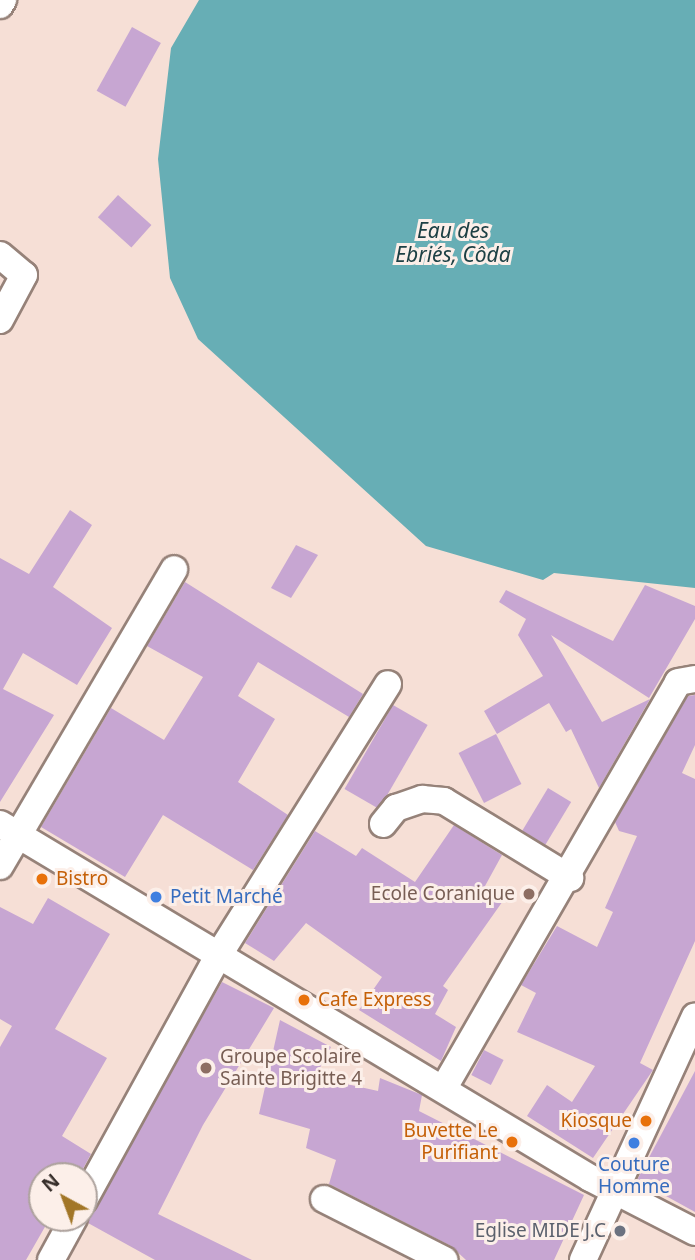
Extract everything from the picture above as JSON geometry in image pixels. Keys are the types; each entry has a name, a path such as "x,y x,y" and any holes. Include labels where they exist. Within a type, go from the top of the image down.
{"street":[{"path":"0,5 3,0"},
{"path":"0,255 24,275 0,320"},
{"path":"0,866 8,829 174,569"},
{"path":"445,1086 570,878 678,682 695,679"},
{"path":"98,1175 220,953 388,684"},
{"path":"383,824 396,808 422,799 444,801 570,878"},
{"path":"8,829 445,1086 613,1190 695,1231"},
{"path":"583,1260 695,1017"},
{"path":"324,1199 444,1260"},
{"path":"51,1260 66,1232"}],"water":[{"name":"Eau des Ebriés, Côda","path":"199,0 695,0 695,588 554,573 543,580 426,546 198,339 170,278 158,159 171,48"}],"building":[{"path":"132,27 161,43 125,107 97,91"},
{"path":"118,195 151,225 131,247 98,217"},
{"path":"70,510 92,525 53,587 112,628 77,685 23,653 3,689 54,715 0,802 0,558 29,574"},
{"path":"296,545 318,555 291,598 271,588"},
{"path":"185,582 363,694 349,717 258,662 238,696 275,719 238,782 288,815 253,870 163,815 125,877 41,827 111,708 164,740 203,677 147,646"},
{"path":"645,585 695,606 695,619 649,698 551,635 602,722 650,699 599,788 571,729 566,732 549,703 497,734 484,711 543,676 518,635 526,619 499,602 506,590 613,641"},
{"path":"695,695 695,745 682,773 695,779 695,941 640,1063 653,1070 593,1158 527,1116 547,1085 572,1102 595,1066 517,1032 536,993 521,985 557,926 597,947 613,912 605,908 637,836 619,831 615,822 688,696"},
{"path":"393,705 428,725 379,809 344,789"},
{"path":"496,734 521,784 484,803 459,753"},
{"path":"548,788 571,802 545,845 522,831"},
{"path":"454,825 502,855 485,886 505,898 443,986 448,990 435,1014 456,1027 441,1061 359,1010 382,977 306,923 274,961 245,943 315,831 356,856 362,848 415,882"},
{"path":"48,898 110,934 55,1029 107,1058 62,1136 91,1154 87,1162 28,1162 28,1232 42,1232 26,1260 0,1260 0,1047 12,1026 0,1019 0,907 33,924"},
{"path":"222,982 274,1008 203,1125 158,1214 252,1260 155,1260 98,1229 98,1198"},
{"path":"280,1020 331,1047 315,1077 378,1091 380,1078 422,1095 419,1111 584,1195 554,1260 466,1260 451,1246 329,1184 336,1160 306,1148 310,1129 259,1114"},
{"path":"484,1050 504,1060 491,1085 471,1075"},
{"path":"695,1071 695,1212 637,1180"}],"place":[{"name":"Bistro","path":"42,879"},
{"name":"Ecole Coranique","path":"529,894"},
{"name":"Petit Marché","path":"156,897"},
{"name":"Cafe Express","path":"304,1000"},
{"name":"Groupe Scolaire Sainte Brigitte 4","path":"206,1068"},
{"name":"Kiosque","path":"646,1121"},
{"name":"Buvette Le Purifiant","path":"512,1142"},
{"name":"Couture Homme","path":"634,1143"},
{"name":"Eglise MIDE J.C","path":"620,1231"}]}
